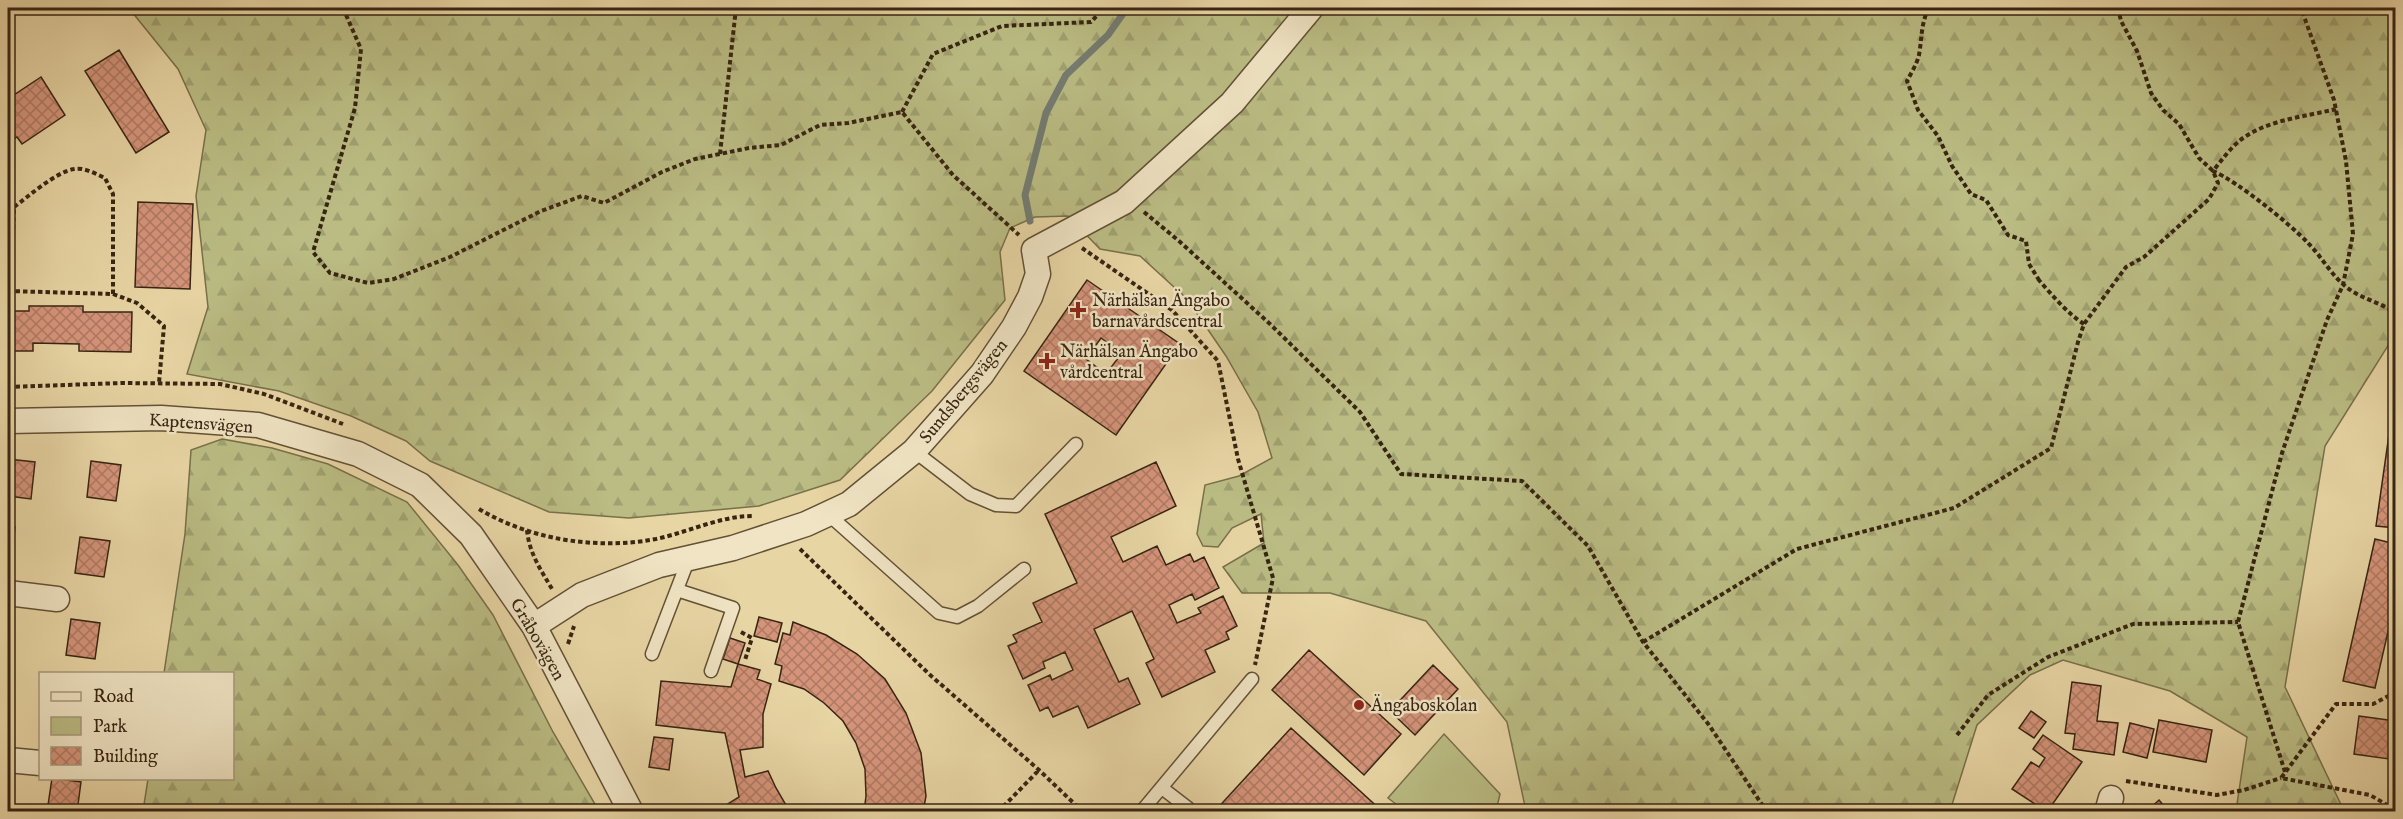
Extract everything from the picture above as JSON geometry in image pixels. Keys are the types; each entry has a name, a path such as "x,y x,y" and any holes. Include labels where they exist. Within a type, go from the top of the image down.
{"street":[{"name":"Sundsbergsvägen","path":"534,626 582,595 659,565 733,548 829,515 849,504 914,451 982,374 1014,327 1030,297 1038,274 1034,250 1124,202 1232,103 1311,8"},
{"name":"Kaptensvägen","path":"8,421 161,418 258,425 358,454 420,485"},
{"name":"Gråbovägen","path":"420,485 471,535 534,626 631,812"},
{"path":"8,593 57,599"},
{"path":"8,760 39,763"}],"lane":[{"path":"914,451 970,494 996,505 1016,506 1076,444"},
{"path":"829,515 939,613 957,617 978,606 1024,570"},
{"path":"652,654 689,558"},
{"path":"676,590 733,608 711,671"},
{"path":"1141,812 1252,679"},
{"path":"1162,788 1188,808"}],"path":[{"path":"343,8 361,49 355,108 313,252 330,273 368,283 394,279 450,257 542,212 582,196 604,203 662,172 695,159 782,145 820,125 848,123 902,112"},
{"path":"720,154 736,8"},
{"path":"902,112 933,54 1002,26 1091,22 1104,8"},
{"path":"1929,8 1923,18 1918,58 1906,81 1917,110 1938,136 1952,166 1971,194 1986,200 2008,235 2026,242 2029,264 2037,278 2067,310 2084,324"},
{"path":"2118,8 2121,21 2137,51 2151,93 2163,110 2179,124 2199,158 2213,171 2223,175 2271,211 2307,242 2343,285 2360,297 2387,307 2396,314"},
{"path":"2285,772 2238,622 2282,453 2327,320 2343,285 2353,234 2346,161 2336,109 2301,8"},
{"path":"2213,171 2224,155 2240,140 2281,121 2336,109"},
{"path":"902,112 953,175 1002,219"},
{"path":"8,207 14,207 57,176 74,169 87,170 105,178 113,194 113,294"},
{"path":"1643,642 1797,549 1954,508 2051,448 2084,324 2126,267 2144,257 2209,199 2218,183 2213,171"},
{"path":"1124,202 1145,213 1179,241 1360,412 1401,474 1522,481 1588,546 1643,642 1709,725 1767,812"},
{"path":"14,207 9,290 113,294 137,303 164,326 159,383"},
{"path":"1080,246 1172,310 1218,362 1238,459 1273,578 1252,679"},
{"path":"8,387 159,383 220,384 264,393 351,429"},
{"path":"472,505 501,522 563,540 592,543 621,544 657,539 737,516 756,516 768,521 805,553 929,674 1039,770 1083,812"},
{"path":"1957,735 1988,695 2048,657 2133,624 2238,622"},
{"path":"727,625 752,638 745,660"},
{"path":"2281,778 2336,704 2373,704 2396,692"},
{"path":"998,812 1039,770"},
{"path":"2112,796 2217,795 2244,790 2281,778 2370,795 2396,810"}],"green space":[{"path":"120,8 2395,8 2395,339 2389,344 2325,446 2285,687 2344,811 2236,811 2247,737 2170,691 2063,660 2030,675 1977,725 1950,811 1526,811 1507,722 1426,621 1330,593 1242,593 1223,567 1264,543 1261,514 1232,528 1218,547 1203,546 1197,534 1205,485 1239,476 1272,458 1258,412 1226,356 1187,299 1140,256 1100,249 1068,216 1035,217 1010,228 1000,252 1005,300 932,391 840,480 759,506 629,518 549,512 430,461 406,441 351,416 279,391 187,374 208,307 196,196 206,130 178,69 132,12"},
{"path":"222,439 272,448 328,464 407,502 458,565 493,615 553,732 599,811 143,811 148,780 234,780 234,672 164,672 185,534 191,450"},
{"path":"1444,734 1500,794 1496,811 1405,811 1388,798"}],"building":[{"path":"119,50 169,132 136,153 85,71"},
{"path":"41,77 65,115 22,144 17,137 8,143 8,99"},
{"path":"138,202 193,204 190,289 135,287"},
{"path":"1087,280 1180,344 1116,435 1024,371","holes":["1101,338 1122,353 1106,374 1086,359"]},
{"path":"29,306 83,306 83,312 132,312 131,352 79,351 79,344 33,343 33,351 8,351 8,311 29,311"},
{"path":"2396,385 2396,528 2376,526"},
{"path":"8,459 35,462 31,499 8,496"},
{"path":"91,461 121,465 116,501 87,497"},
{"path":"1156,462 1176,506 1111,537 1123,562 1157,546 1166,565 1190,554 1194,562 1204,557 1219,588 1195,600 1192,594 1169,605 1177,623 1201,613 1198,608 1223,596 1237,626 1226,632 1229,639 1205,650 1215,672 1162,697 1146,663 1154,659 1132,611 1094,629 1119,682 1128,678 1140,704 1088,728 1078,706 1053,717 1048,707 1040,711 1028,685 1050,675 1052,680 1073,670 1065,652 1043,662 1045,668 1023,679 1008,646 1017,642 1013,635 1042,622 1033,603 1077,583 1045,514"},
{"path":"8,526 15,527 11,562 8,562"},
{"path":"80,537 110,541 104,577 75,573"},
{"path":"2375,539 2396,544 2396,597 2375,688 2343,681"},
{"path":"759,617 782,623 777,642 754,636"},
{"path":"71,619 100,623 95,659 66,655"},
{"path":"793,622 826,635 857,654 885,679 906,713 921,753 926,796 923,812 864,812 865,769 856,743 843,721 824,703 804,689 779,681 782,666 775,664 783,633 790,635"},
{"path":"730,638 745,643 738,664 723,659"},
{"path":"1309,650 1401,734 1364,775 1272,690"},
{"path":"738,664 760,670 757,679 771,684 763,714 763,747 740,750 745,777 768,771 790,812 715,812 739,797 725,733 656,725 661,681 731,687"},
{"path":"1433,665 1458,689 1415,735 1390,711"},
{"path":"2072,682 2101,686 2097,721 2118,723 2114,755 2073,749 2075,734 2065,733"},
{"path":"2031,711 2046,722 2034,738 2019,728"},
{"path":"2359,716 2395,721 2396,763 2389,762 2390,759 2354,754"},
{"path":"2159,720 2212,730 2206,762 2153,752"},
{"path":"2130,723 2154,729 2147,758 2123,752"},
{"path":"1291,728 1383,812 1298,812 1294,808 1291,812 1214,812"},
{"path":"2043,735 2082,762 2047,812 2012,789 2031,762 2039,767 2045,758 2033,749"},
{"path":"654,737 673,739 669,770 649,767"},
{"path":"52,780 81,782 77,812 47,812"},
{"path":"2159,800 2169,812 2146,812"}],"waterway":[{"path":"1030,221 1025,195 1046,113 1066,75 1108,35 1127,8"}],"place":[{"name":"Närhälsan Ängabo barnavårdscentral","path":"1078,310"},
{"name":"Närhälsan Ängabo vårdcentral","path":"1047,361"},
{"name":"Ängaboskolan","path":"1359,705"}]}
